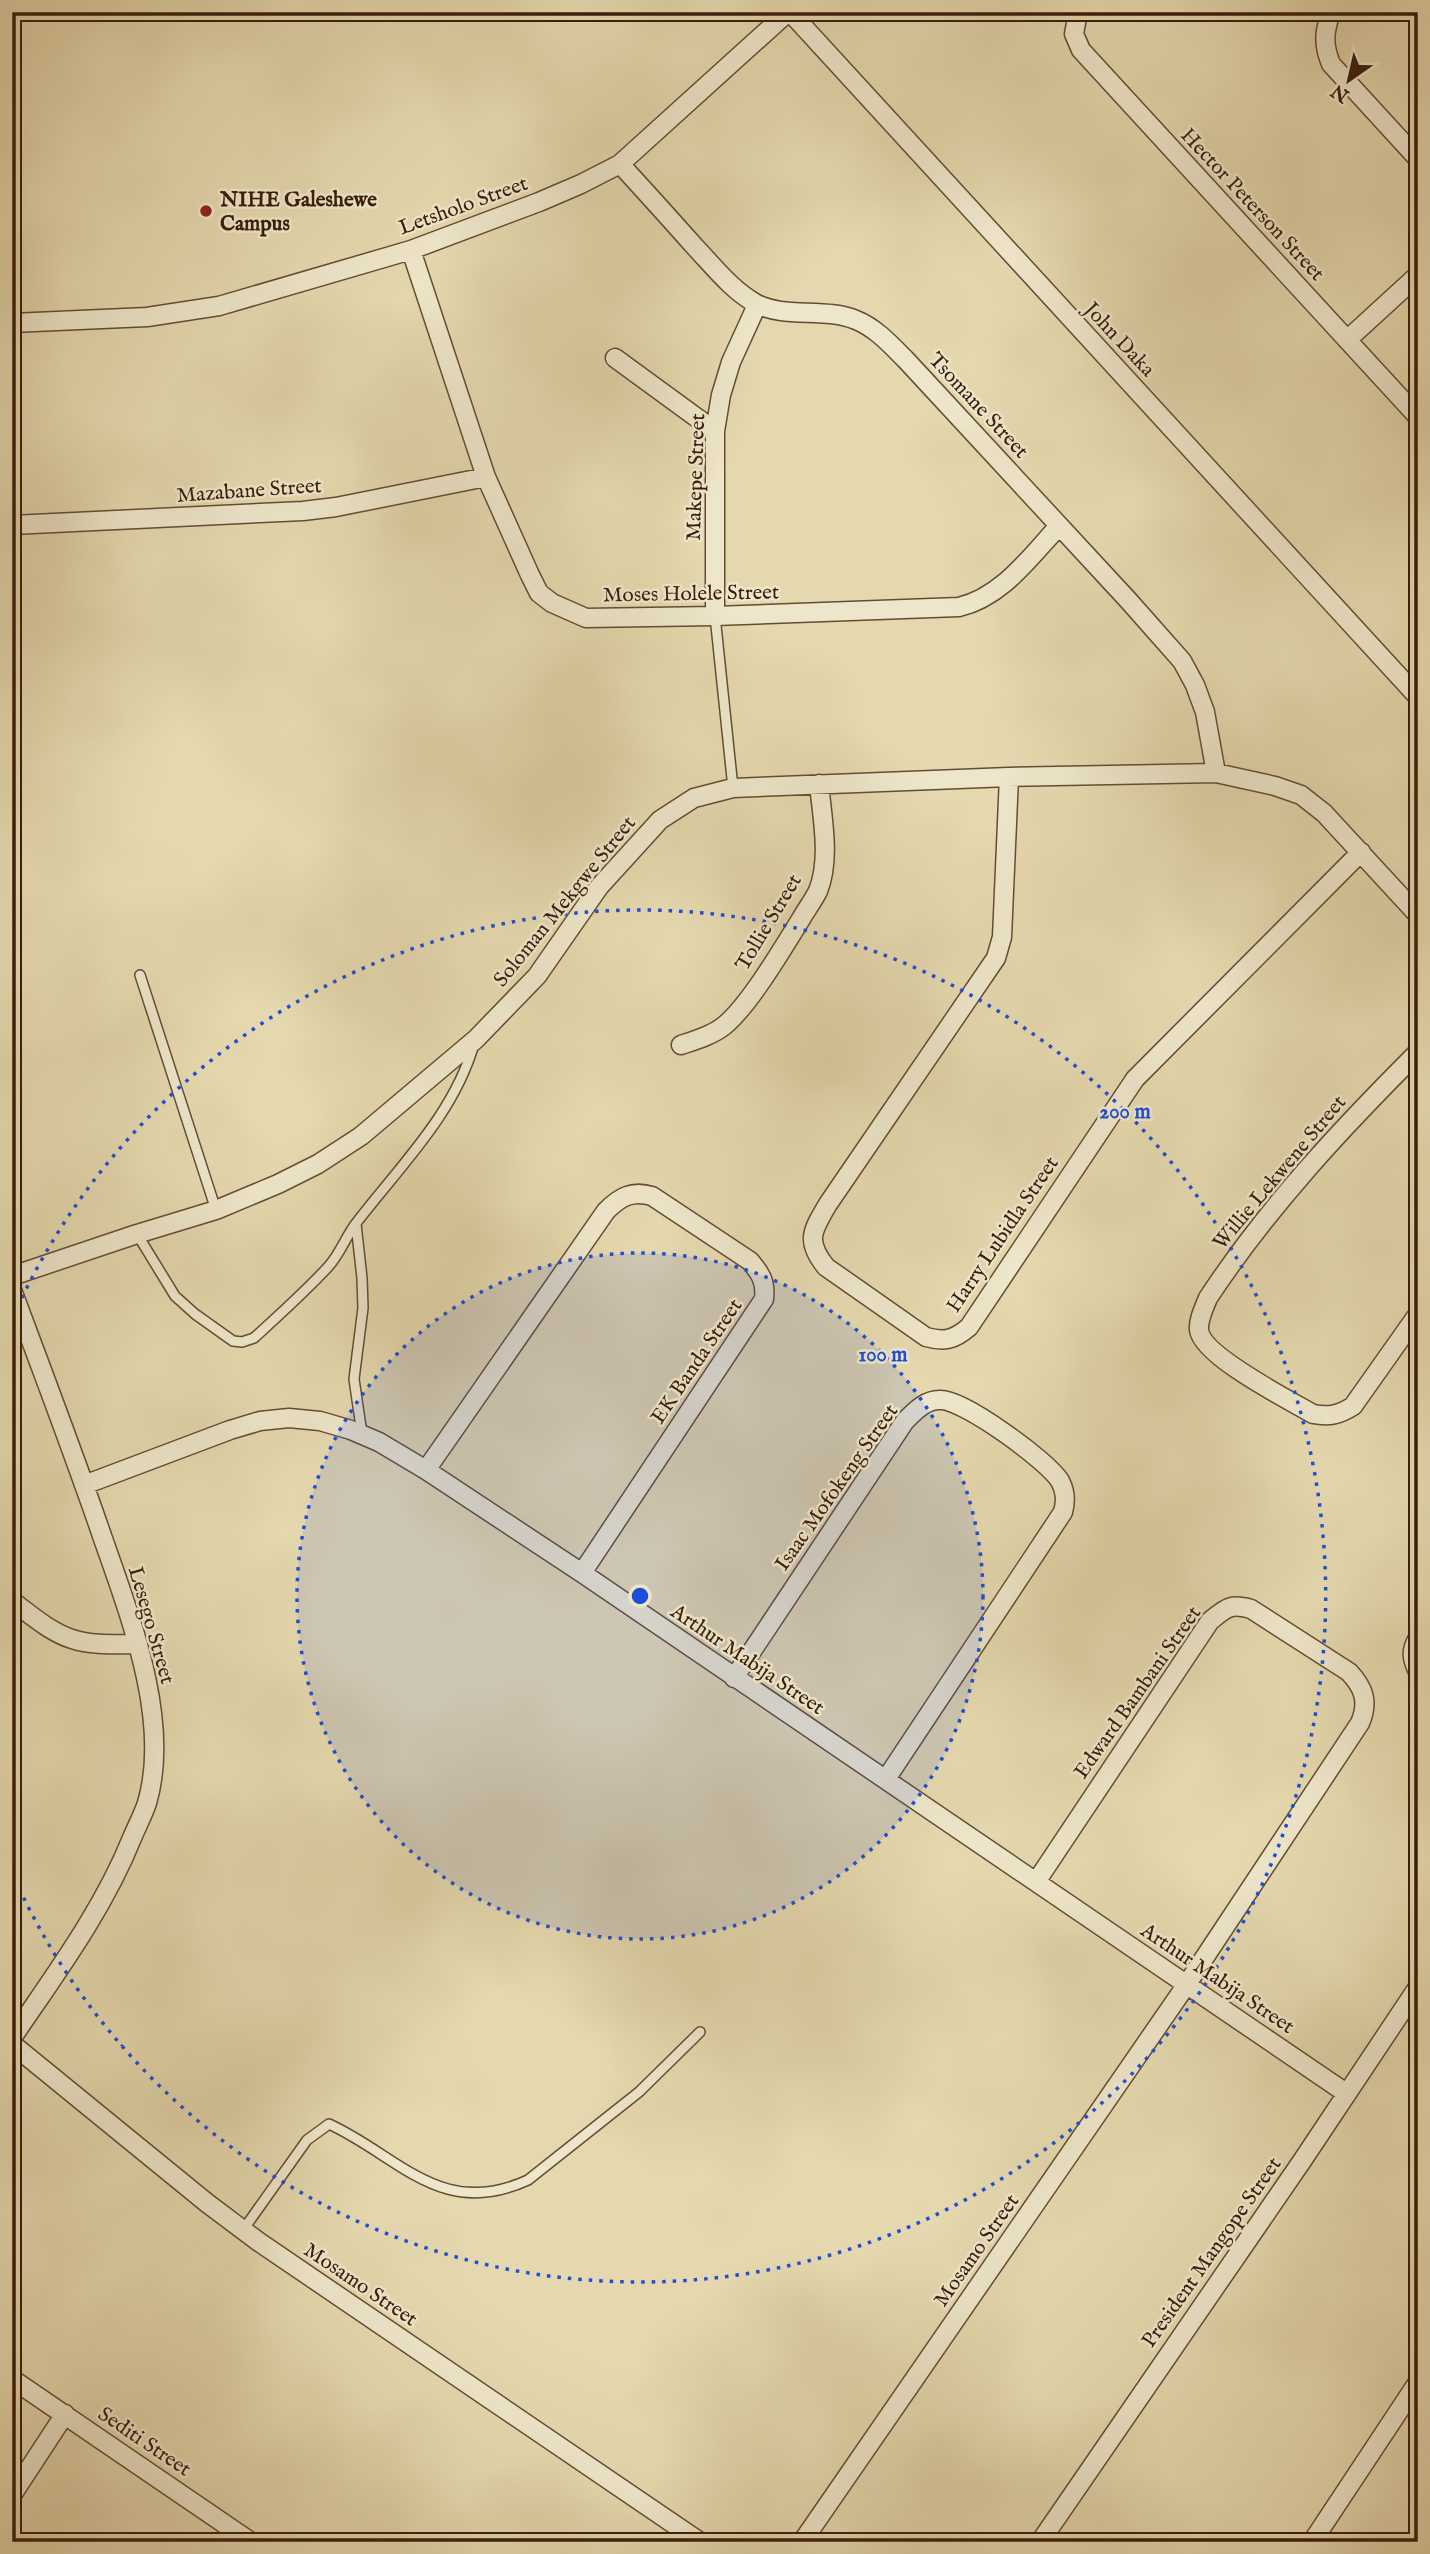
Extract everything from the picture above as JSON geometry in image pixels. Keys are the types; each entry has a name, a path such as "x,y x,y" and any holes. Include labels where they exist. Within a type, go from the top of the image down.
{"street":[{"name":"Letsholo Street","path":"12,323 147,317 219,306 411,250 539,202 620,163 789,12"},
{"name":"John Daka","path":"789,12 1418,697"},
{"name":"Hector Peterson Street","path":"1078,12 1074,34 1081,50 1418,417"},
{"path":"1331,12 1324,33 1331,64 1418,159"},
{"name":"Tsomane Street","path":"620,163 741,294 757,305 788,311 835,314 856,320 876,331 906,360 1182,662 1195,685 1205,712 1216,773"},
{"name":"Moses Holele Street","path":"411,250 486,477 530,575 539,593 552,603 586,618 959,607 974,604 1003,585 1059,526"},
{"path":"1347,340 1418,275"},
{"name":"Makepe Street","path":"715,616 715,431 721,395 731,362 757,305"},
{"path":"615,358 715,431"},
{"name":"Mazabane Street","path":"12,525 303,511 486,477"},
{"name":"Soloman Mekgwe Street","path":"12,1276 216,1210 318,1164 361,1136 476,1039 537,976 599,887 660,820 694,799 733,789 819,784 1216,773 1275,786 1301,795 1324,813 1418,915"},
{"name":"Harry Lubidla Street","path":"1009,777 1002,937 996,958 828,1204 811,1238 814,1252 826,1267 926,1337 940,1341 957,1338 969,1327 1135,1079 1361,852"},
{"name":"Tollie Street","path":"681,1045 705,1037 724,1026 740,1010 818,891 824,842 819,784"},
{"name":"Willie Lekwene Street","path":"1418,1052 1314,1159 1275,1205 1208,1298 1201,1314 1199,1330 1205,1345 1224,1361 1313,1414 1325,1417 1342,1413 1353,1406 1418,1314"},
{"name":"EK Banda Street","path":"426,1470 606,1211 627,1194 640,1192 663,1203 750,1261 762,1276 765,1286 764,1299 582,1573"},
{"name":"Lesego Street","path":"12,1290 84,1485 138,1644 144,1665 152,1722 153,1764 147,1802 104,1898 12,2038"},
{"name":"Isaac Mofokeng Street","path":"734,1678 905,1421 927,1402 941,1399 958,1403 1049,1467 1061,1483 1066,1498 1063,1512 886,1779"},
{"name":"Arthur Mabija Street","path":"84,1485 260,1421 289,1418 320,1421 379,1442 582,1573 1346,2093"},
{"path":"12,1601 51,1629 73,1640 138,1644"},
{"name":"Edward Bambani Street","path":"1037,1882 1210,1621 1226,1608 1238,1605 1251,1609 1349,1672 1361,1684 1366,1701 1360,1723 1187,1983"},
{"path":"1418,1638 1413,1646 1412,1659 1418,1672"},
{"name":"Mosamo Street","path":"802,2542 1187,1983"},
{"name":"President Mangope Street","path":"1040,2542 1418,1987"},
{"name":"Mosamo Street","path":"12,2044 243,2230 700,2542"},
{"name":"Sediti Street","path":"12,2379 251,2542"},
{"path":"1312,2542 1418,2382"},
{"path":"12,2494 65,2414"}],"lane":[{"path":"715,616 733,789"},
{"path":"140,975 216,1210"},
{"path":"137,1234 175,1296 195,1314 233,1341 242,1342 254,1338 330,1265 356,1224 400,1172 455,1094 466,1073 476,1039"},
{"path":"356,1224 363,1308 354,1379 362,1434"},
{"path":"243,2230 307,2140 329,2124 428,2183 470,2192 509,2189 528,2180 639,2092 700,2032"}],"place":[{"name":"NIHE Galeshewe Campus","path":"206,211"}]}
